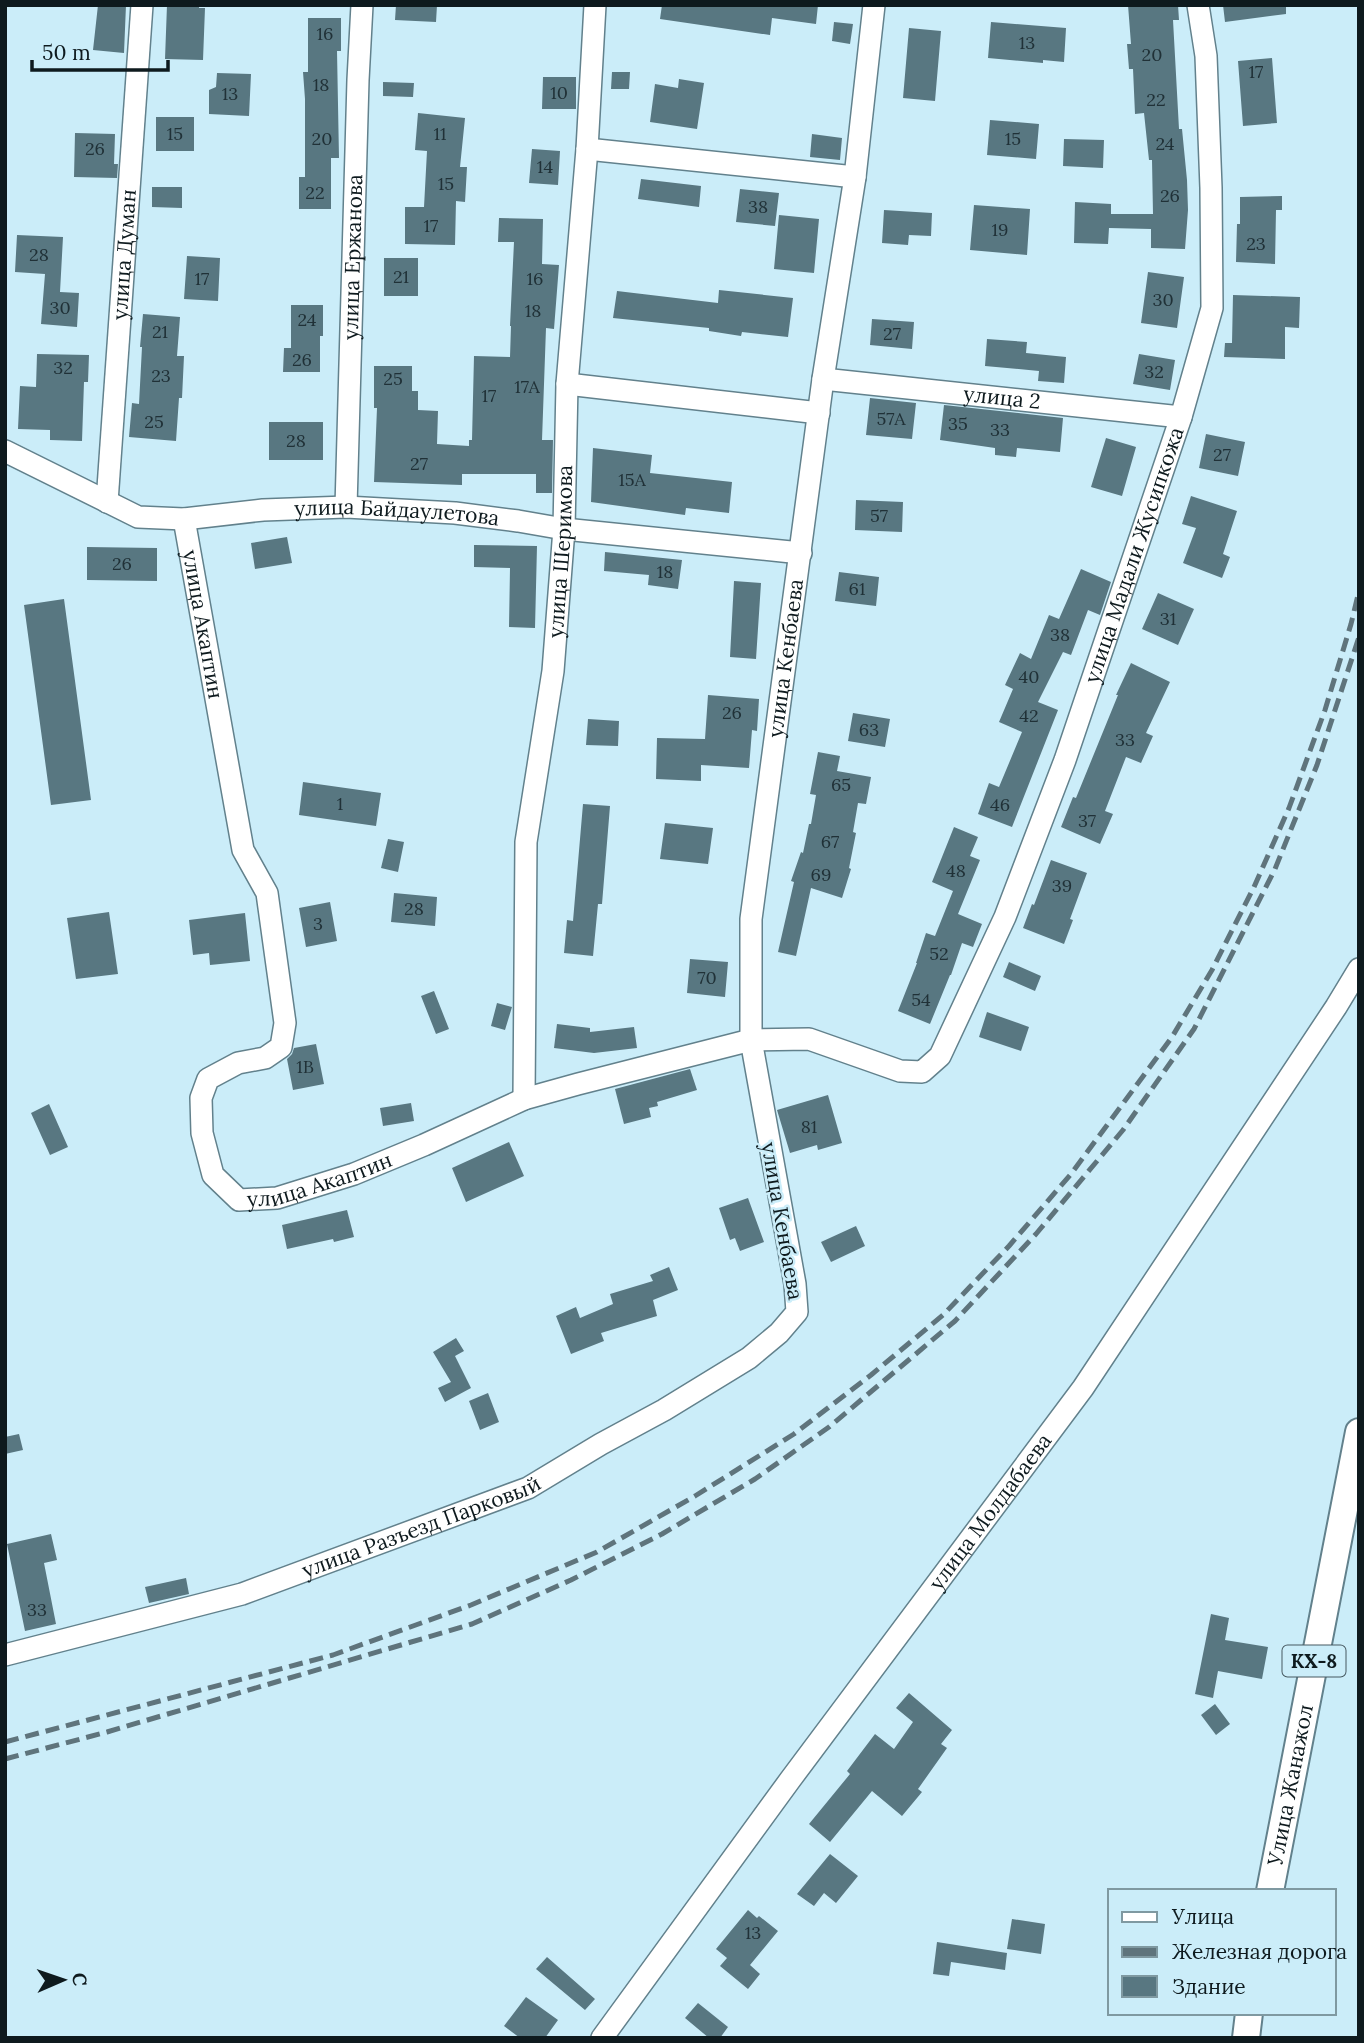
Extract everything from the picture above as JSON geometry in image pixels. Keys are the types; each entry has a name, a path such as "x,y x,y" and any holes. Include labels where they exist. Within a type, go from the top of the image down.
{"main road":[{"name":"Улица Жанажол","path":"1270,1889 1359,1432"},
{"path":"1246,2038 1249,2015"}],"street":[{"name":"улица Думан","path":"107,502 142,5"},
{"name":"улица Ержанова","path":"346,507 362,5"},
{"name":"улица Шеримова","path":"524,1099 526,842 553,671 564,529 567,384 587,149 594,5"},
{"name":"улица Кенбаева","path":"797,1312 795,1284 751,1040 751,919 823,379 855,177 874,5"},
{"name":"улица Мадали Жусипкожа","path":"922,1072 940,1056 1005,917 1065,760 1181,417 1212,308 1206,69 1198,5"},
{"path":"587,149 855,177"},
{"name":"улица 2","path":"823,379 1181,417"},
{"path":"567,384 820,413"},
{"name":"улица Байдаулетова","path":"5,452 138,517 184,519 263,510 346,507 455,513 564,529 800,553"},
{"name":"улица Акаптин","path":"184,519 243,850 267,893 285,1023 281,1047 265,1058 237,1063 208,1079 201,1098 202,1133 213,1175 239,1200 277,1198 354,1174 524,1099 751,1040 809,1039 900,1072 922,1072"},
{"name":"улица Молдабаева","path":"602,2038 790,1780 1083,1388 1359,969"},
{"name":"улица Разъезд Парковый","path":"5,1655 242,1594 528,1488 749,1358 779,1333 797,1312"}],"building":[{"path":"98,5 126,5 124,53 93,50"},
{"path":"167,5 199,5 199,8 205,8 203,60 165,59"},
{"path":"396,5 437,5 436,22 395,20"},
{"path":"662,5 818,5 816,24 772,18 770,35 660,19"},
{"path":"1128,5 1178,5 1179,20 1173,20 1179,129 1182,129 1187,180 1185,249 1151,248 1151,229 1109,228 1108,244 1074,243 1075,202 1111,204 1111,214 1153,214 1152,160 1149,160 1144,113 1135,114 1133,69 1129,69 1127,44 1131,44"},
{"path":"1223,5 1286,5 1286,14 1225,22"},
{"path":"308,18 341,18 341,51 337,51 339,158 331,158 331,209 299,209 299,177 305,177 303,72 308,72"},
{"path":"834,22 853,24 850,44 832,41"},
{"path":"991,22 1066,28 1064,62 1043,60 1043,63 988,58"},
{"path":"909,28 941,31 935,101 903,98"},
{"path":"1272,58 1277,123 1243,126 1238,61"},
{"path":"612,72 630,72 629,89 611,89"},
{"path":"217,73 251,74 249,116 209,114 209,90 216,87"},
{"path":"543,77 576,77 576,109 542,109"},
{"path":"679,79 704,83 697,129 650,122 655,84 678,88"},
{"path":"383,82 414,83 413,97 383,96"},
{"path":"418,113 465,118 460,167 467,167 465,202 456,201 455,245 405,244 405,207 424,207 427,151 415,150"},
{"path":"156,117 194,117 194,151 156,151"},
{"path":"990,120 1039,124 1036,159 987,155"},
{"path":"75,133 115,134 114,164 118,164 117,178 74,177"},
{"path":"812,134 842,138 840,160 810,157"},
{"path":"1064,139 1104,140 1103,168 1063,166"},
{"path":"532,149 560,151 558,185 529,183"},
{"path":"641,179 701,186 699,207 638,199"},
{"path":"152,187 182,187 182,208 152,207"},
{"path":"740,189 779,193 775,226 736,222"},
{"path":"1282,196 1282,210 1276,210 1275,264 1236,262 1240,197"},
{"path":"974,205 1030,209 1027,255 970,250"},
{"path":"884,210 932,213 931,236 909,235 908,245 882,243"},
{"path":"779,215 819,219 814,273 774,269"},
{"path":"499,218 543,219 542,264 559,265 554,329 546,328 542,440 553,440 552,493 536,493 536,474 462,474 462,485 374,482 377,408 374,408 374,366 412,366 412,391 418,391 418,410 438,411 437,444 469,446 469,440 472,440 474,356 510,357 514,242 498,242"},
{"path":"17,235 63,237 60,292 79,293 77,327 41,324 45,274 15,272"},
{"path":"187,256 220,258 218,301 184,299"},
{"path":"384,258 418,258 418,296 384,296"},
{"path":"1148,272 1184,277 1177,328 1141,323"},
{"path":"719,290 793,298 788,337 742,332 741,336 709,331 709,328 613,318 617,291 718,303"},
{"path":"1233,295 1300,297 1299,328 1285,327 1285,359 1224,357 1225,343 1232,343"},
{"path":"291,305 323,305 320,372 283,372 284,348 291,348"},
{"path":"143,314 180,317 177,356 184,356 176,441 129,437 132,403 139,404"},
{"path":"872,319 914,322 912,349 870,345"},
{"path":"987,339 1027,342 1026,353 1066,357 1064,383 1038,381 1039,371 985,366"},
{"path":"37,354 89,355 88,382 84,382 82,441 50,440 50,430 18,429 20,386 36,387"},
{"path":"1139,354 1175,360 1170,390 1133,384"},
{"path":"870,398 916,403 912,439 866,435"},
{"path":"944,405 1063,418 1060,452 1017,448 1016,457 995,455 995,448 940,440"},
{"path":"269,422 323,422 323,460 269,460"},
{"path":"1206,434 1245,442 1238,476 1199,468"},
{"path":"1106,438 1136,447 1122,496 1091,487"},
{"path":"593,448 652,455 650,473 732,482 729,513 686,508 685,515 591,502"},
{"path":"1191,496 1237,511 1223,554 1230,557 1222,578 1183,563 1196,528 1182,524"},
{"path":"856,500 903,502 902,532 855,530"},
{"path":"287,537 292,563 255,569 251,543"},
{"path":"474,545 537,546 535,628 509,627 510,568 474,567"},
{"path":"87,547 157,548 157,581 87,580"},
{"path":"605,552 682,560 678,589 648,585 649,575 604,571"},
{"path":"1081,569 1111,582 1100,615 1088,610 1071,655 1063,652 1038,702 1058,710 1012,827 978,814 989,783 999,787 1022,732 999,722 1013,689 1005,685 1020,653 1031,659 1049,615 1059,619"},
{"path":"839,572 879,577 876,606 835,601"},
{"path":"734,581 761,583 756,659 730,657"},
{"path":"1158,593 1194,609 1178,645 1142,629"},
{"path":"64,599 91,800 51,805 24,605"},
{"path":"1131,663 1170,682 1146,733 1153,736 1141,763 1126,757 1105,811 1113,814 1100,844 1061,827 1073,797 1076,798"},
{"path":"708,695 759,699 757,731 752,730 749,768 701,765 701,781 656,779 657,738 705,739"},
{"path":"853,713 890,719 885,747 848,741"},
{"path":"588,719 619,721 618,746 586,745"},
{"path":"818,752 840,756 837,771 871,777 866,804 858,803 851,869 842,898 811,888 796,956 778,952 794,882 791,881 811,824 816,795 810,794"},
{"path":"303,782 381,793 376,826 299,815"},
{"path":"583,804 610,806 602,904 598,904 593,956 564,953 567,920 573,921"},
{"path":"665,823 713,828 708,864 660,859"},
{"path":"954,827 978,837 970,856 980,860 958,914 982,924 973,947 962,943 930,1024 898,1011 926,933 935,936 953,891 932,882"},
{"path":"388,839 404,842 398,872 381,868"},
{"path":"1051,860 1087,873 1064,944 1023,928"},
{"path":"394,893 437,897 435,926 391,922"},
{"path":"330,902 337,941 306,947 299,908"},
{"path":"109,912 118,974 76,979 67,918"},
{"path":"245,913 250,961 210,965 209,953 193,955 189,920"},
{"path":"690,959 728,962 725,997 687,993"},
{"path":"1009,962 1041,976 1035,991 1003,977"},
{"path":"434,991 449,1029 436,1034 421,996"},
{"path":"497,1003 512,1007 505,1030 491,1026"},
{"path":"987,1012 1029,1027 1021,1051 979,1037"},
{"path":"557,1024 590,1028 590,1032 634,1027 637,1048 594,1053 554,1048"},
{"path":"316,1044 324,1084 293,1090 287,1059 294,1048"},
{"path":"690,1069 697,1090 657,1102 658,1106 649,1108 651,1117 624,1124 615,1089"},
{"path":"828,1095 842,1143 818,1150 817,1145 790,1153 777,1110"},
{"path":"411,1103 414,1121 383,1126 380,1108"},
{"path":"49,1104 68,1147 50,1155 31,1113"},
{"path":"509,1142 524,1176 466,1202 452,1168"},
{"path":"748,1198 764,1242 740,1251 735,1238 730,1240 719,1208"},
{"path":"347,1210 354,1237 287,1249 282,1225"},
{"path":"856,1226 865,1246 831,1262 821,1242"},
{"path":"669,1267 678,1290 653,1300 657,1316 601,1333 604,1341 571,1354 556,1316 576,1307 580,1318 613,1304 610,1294 653,1281 650,1275"},
{"path":"456,1338 464,1351 455,1356 471,1388 445,1402 438,1388 451,1382 433,1352"},
{"path":"488,1393 499,1422 480,1430 469,1401"},
{"path":"19,1434 23,1450 5,1454 5,1437"},
{"path":"51,1534 57,1560 44,1563 56,1624 25,1631 7,1544"},
{"path":"186,1578 189,1594 149,1603 145,1587"},
{"path":"1211,1614 1229,1618 1225,1640 1268,1647 1262,1679 1218,1671 1213,1698 1195,1694"},
{"path":"909,1693 952,1730 941,1744 947,1748 918,1789 922,1792 902,1816 872,1791 830,1842 809,1824 850,1774 847,1771 875,1734 894,1749 913,1722 896,1708"},
{"path":"1215,1704 1230,1724 1216,1735 1201,1715"},
{"path":"830,1854 858,1876 836,1903 824,1893 814,1906 797,1894"},
{"path":"748,1910 778,1931 750,1965 760,1974 748,1989 720,1966 727,1958 716,1949"},
{"path":"1012,1919 1045,1924 1041,1954 1007,1949"},
{"path":"937,1942 1007,1953 1005,1970 951,1962 949,1976 933,1974"},
{"path":"547,1957 595,1999 585,2010 536,1969"},
{"path":"526,1997 558,2020 545,2038 520,2038 504,2026"},
{"path":"698,2003 728,2027 720,2038 709,2038 685,2018"}],"railway":[{"path":"5,1742 333,1655 471,1605 597,1552 695,1496 794,1434 943,1315 1009,1246 1071,1174 1172,1037 1212,970 1254,887 1289,808 1325,710 1359,591"},
{"path":"5,1759 107,1732 472,1624 571,1580 662,1534 755,1479 829,1427 955,1321 1036,1234 1123,1130 1194,1029 1275,869 1317,765 1359,637"}]}
